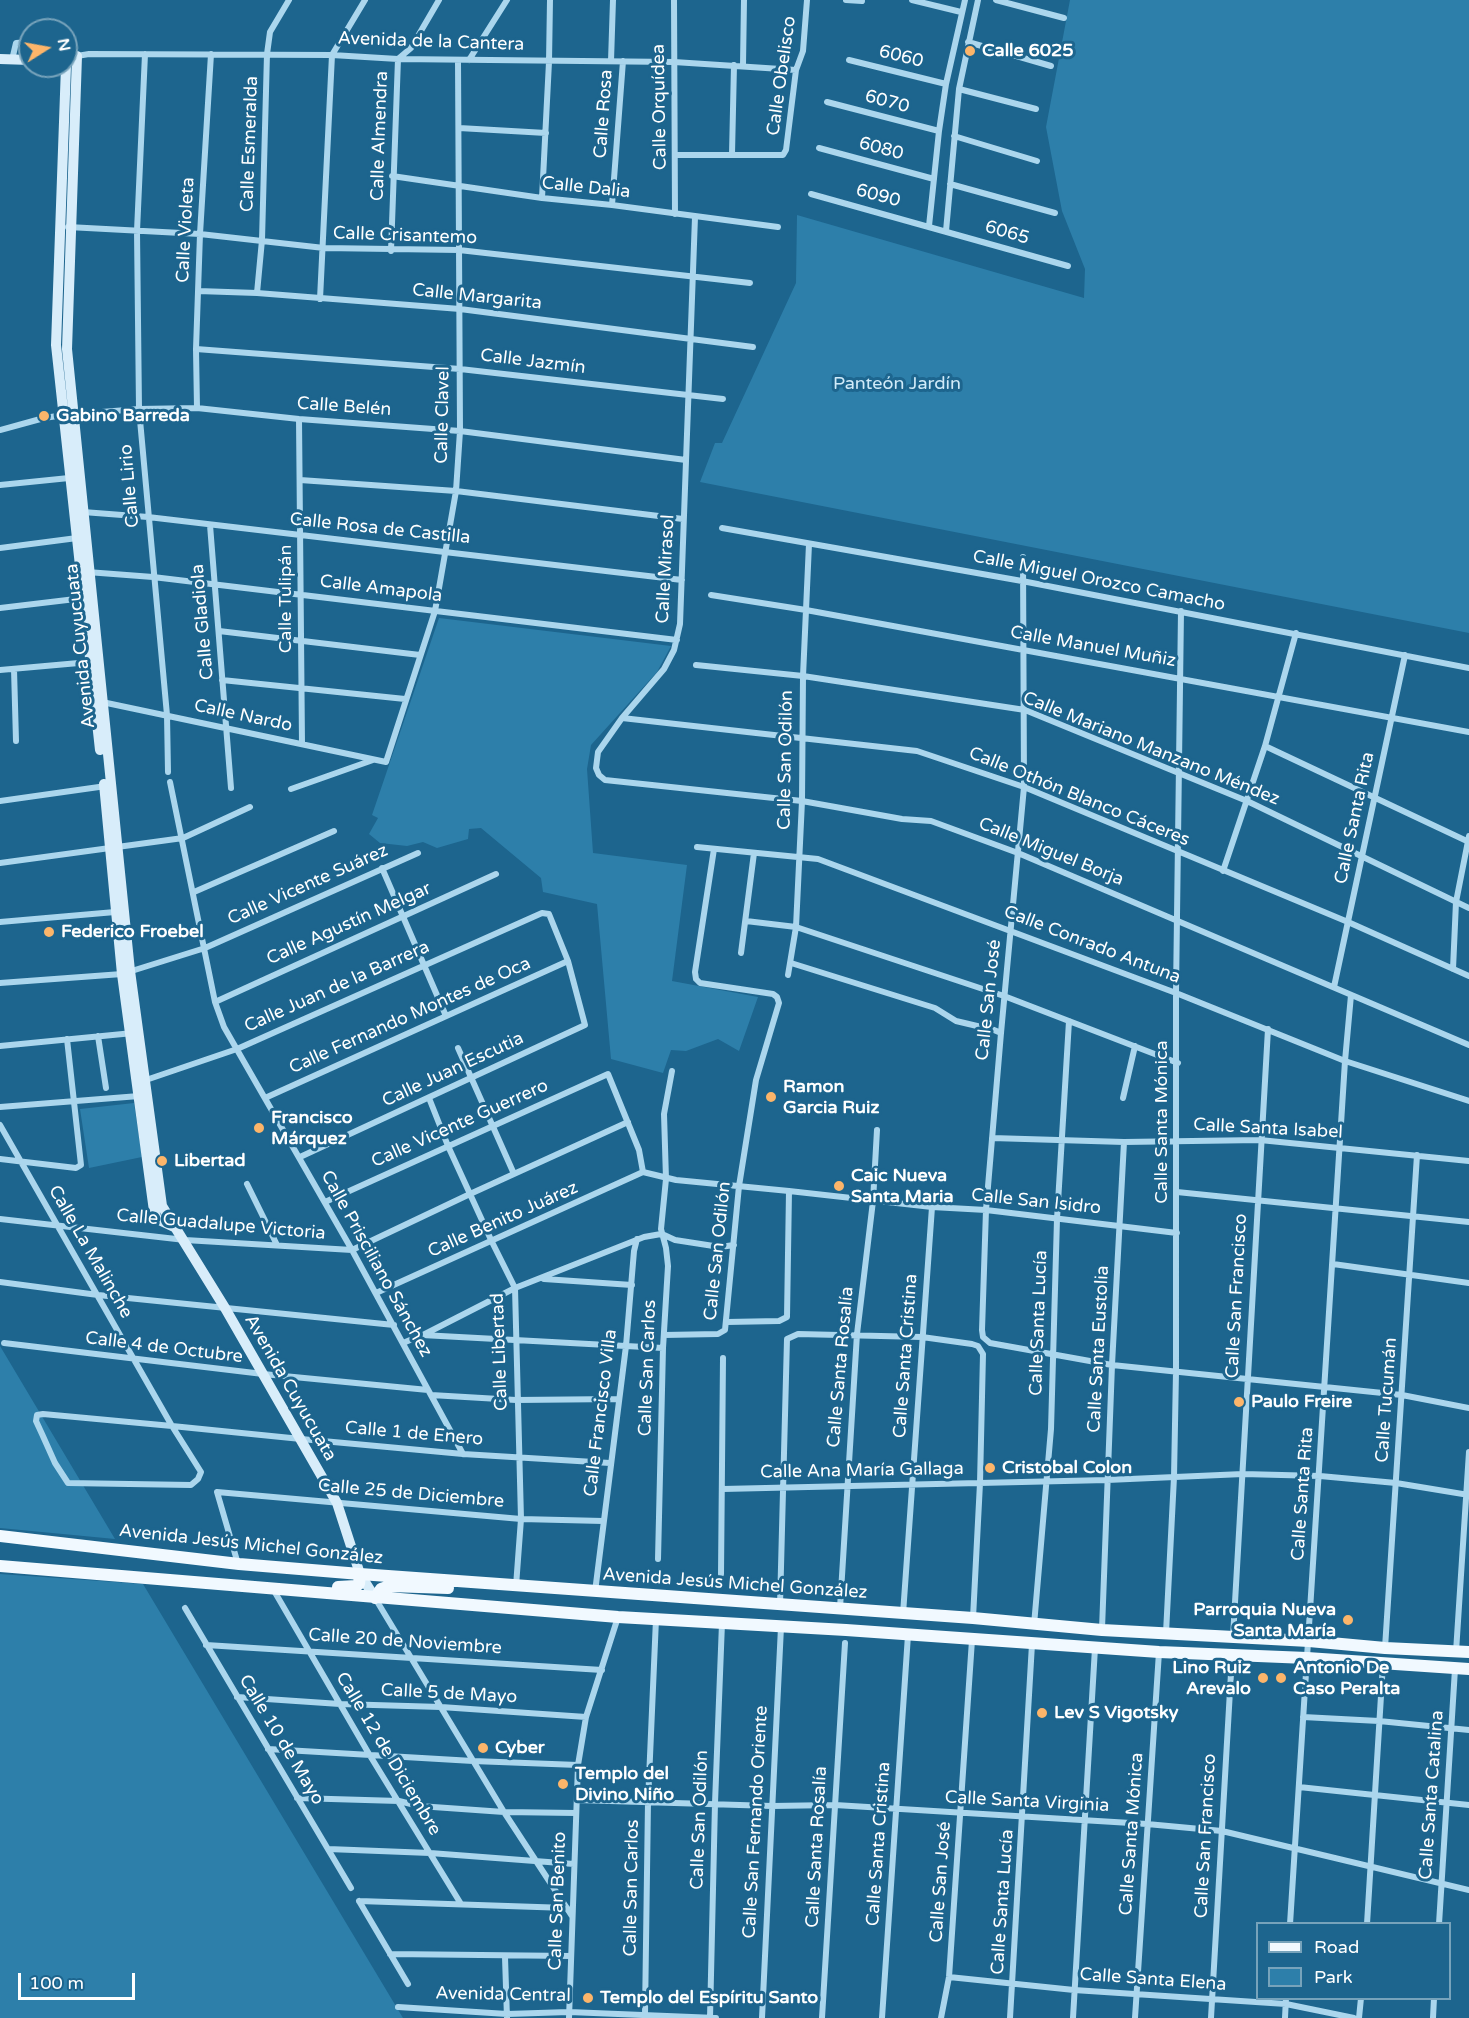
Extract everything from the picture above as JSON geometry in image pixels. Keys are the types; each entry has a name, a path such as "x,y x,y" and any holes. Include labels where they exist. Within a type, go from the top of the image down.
{"main road":[{"name":"Avenida Jesús Michel González","path":"0,1536 238,1564 360,1574 973,1618 1102,1630 1462,1652"},
{"path":"0,1566 618,1617 1159,1652 1469,1669"},
{"path":"292,1590 304,1585 353,1587 359,1584 360,1574"},
{"path":"375,1598 381,1589 390,1586 463,1587 478,1583"}],"street":[{"name":"Calle Esmeralda","path":"257,293 262,240 267,54 270,32 289,0"},
{"path":"320,299 332,55 365,0"},
{"name":"Calle Almendra","path":"391,251 398,59 411,48 440,0"},
{"path":"469,60 507,0"},
{"path":"542,198 550,0"},
{"name":"Calle Rosa","path":"611,61 613,0"},
{"name":"Calle Orquídea","path":"674,0 675,214"},
{"path":"743,65 744,0"},
{"name":"Calle Obelisco","path":"732,154 783,155 786,150 796,70 803,51 807,0"},
{"path":"846,0 862,1"},
{"path":"912,0 961,12"},
{"path":"933,227 934,179 939,131 946,84 964,0"},
{"path":"946,231 959,88 978,0"},
{"path":"996,0 1064,18"},
{"path":"968,42 1051,66"},
{"path":"12,60 16,43 18,43"},
{"name":"Calle Lirio","path":"145,54 137,231 139,409 167,715 168,771"},
{"name":"Calle Violeta","path":"198,408 196,349 200,234 211,54"},
{"name":"Avenida de la Cantera","path":"78,56 332,55 398,59 674,62 734,64 796,70"},
{"path":"0,59 18,60"},
{"name":"Calle Clavel","path":"386,762 435,611 456,491 460,431 458,60"},
{"name":"6060","path":"849,60 946,84"},
{"name":"Calle Rosa","path":"612,205 623,61"},
{"path":"676,155 732,154 734,64"},
{"name":"Avenida Cuyucuata","path":"66,78 65,227 69,478 79,512 77,538 86,572 84,598 93,640 90,662 99,702"},
{"name":"Avenida Cuyucuata","path":"65,227 75,78"},
{"path":"959,88 1036,109"},
{"name":"6070","path":"827,102 939,131"},
{"path":"459,128 546,133"},
{"path":"954,136 1037,161"},
{"name":"6080","path":"819,148 934,179"},
{"name":"Calle Dalia","path":"392,176 542,198 778,227"},
{"path":"950,184 1055,213"},
{"name":"6090","path":"811,194 933,227"},
{"name":"Calle Mirasol","path":"598,775 596,768 598,752 622,718 664,669 677,640 681,608 695,216"},
{"name":"Calle Crisantemo","path":"65,227 200,234 324,248 391,251 459,250 750,283"},
{"name":"6065","path":"933,227 1068,266"},
{"name":"Calle Margarita","path":"198,291 257,293 460,309 753,347"},
{"name":"Calle Jazmín","path":"196,349 460,369 723,399"},
{"name":"Calle Belén","path":"0,430 44,418 69,415 139,409 198,408 299,419 460,431 686,460"},
{"name":"Avenida Cuyucuata","path":"69,415 126,973"},
{"name":"Calle Tulipán","path":"299,419 302,744"},
{"path":"0,485 69,478"},
{"path":"300,480 456,491 683,519"},
{"name":"Calle Rosa de Castilla","path":"79,512 445,551 682,580"},
{"name":"Calle Gladiola","path":"210,525 231,788"},
{"name":"Calle Miguel Orozco Camacho","path":"722,528 1022,581 1469,668"},
{"path":"0,548 77,538"},
{"name":"Calle San Odilón","path":"788,975 796,927 800,857 803,676 809,544"},
{"name":"Calle San José","path":"1023,557 1024,787 1000,1033 986,1210 982,1330 983,1337 990,1343 1054,1356"},
{"name":"Calle Amapola","path":"86,572 215,584 677,640"},
{"name":"Calle Manuel Muñiz","path":"711,595 806,609 1469,732"},
{"path":"0,608 84,598"},
{"name":"Calle Santa Mónica","path":"1166,1633 1174,1477 1176,1372 1178,1063 1176,993 1181,611"},
{"path":"219,631 420,656"},
{"path":"1223,872 1265,746 1296,633"},
{"name":"Calle Santa Rita","path":"1334,987 1405,655"},
{"path":"0,670 90,662"},
{"name":"Calle Mariano Manzano Méndez","path":"696,665 803,676 1024,710 1246,801 1469,908"},
{"path":"14,669 16,741"},
{"path":"222,680 405,699"},
{"name":"Calle Nardo","path":"99,702 386,762"},
{"name":"Calle Othón Blanco Cáceres","path":"622,718 910,749 1024,787 1223,872 1348,922 1469,976"},
{"path":"1265,746 1469,840 1456,902 1453,969"},
{"path":"291,789 374,759"},
{"name":"Calle Miguel Borja","path":"598,775 605,780 801,801 902,819 931,821 1018,853 1469,1045"},
{"name":"Calle Prisciliano Sánchez","path":"170,782 215,1002 224,1027 300,1157 463,1454"},
{"path":"0,801 107,786"},
{"path":"0,863 183,838 250,807"},
{"path":"194,892 334,831"},
{"name":"Avenida Cuyucuata","path":"114,848 115,912 162,1206 185,1240 337,1503 360,1574 375,1598"},
{"name":"Calle Conrado Antuna","path":"697,848 818,859 1176,993 1345,1061 1469,1101"},
{"name":"Calle San Odilón","path":"664,1335 723,1332 727,1322 740,1186 756,1080 779,1003 773,994 700,983 696,980 695,972 714,849"},
{"name":"Calle Vicente Suárez","path":"0,982 126,973 205,948 418,853"},
{"path":"741,953 754,853"},
{"path":"382,868 446,1016"},
{"name":"Calle Agustín Melgar","path":"215,1002 496,874"},
{"path":"0,922 115,912"},
{"name":"Calle Juan de la Barrera","path":"142,1081 237,1049 424,964 546,912 550,916 568,961"},
{"path":"746,921 796,927 1004,996 1178,1063"},
{"name":"Calle Fernando Montes de Oca","path":"266,1098 568,961"},
{"name":"Calle Juan Escutia","path":"300,1157 585,1024 568,961"},
{"path":"791,963 935,1008 957,1021 994,1029 1000,1033"},
{"name":"Calle Santa Rita","path":"1290,1922 1351,995"},
{"name":"Calle Santa Lucía","path":"1034,1625 1051,1429 1057,1219 1069,1021"},
{"name":"Calle San Francisco","path":"1233,1637 1268,1029"},
{"path":"0,1046 135,1032"},
{"path":"98,1036 106,1088"},
{"path":"0,1158 76,1168 81,1165 67,1039"},
{"path":"1123,1098 1135,1046"},
{"path":"458,1048 514,1174"},
{"name":"Calle San Carlos","path":"658,1559 663,1348 668,1254 661,1234 666,1179 664,1114 672,1071"},
{"name":"Calle Vicente Guerrero","path":"325,1202 608,1074 628,1122"},
{"path":"0,1107 144,1096"},
{"name":"Calle Libertad","path":"429,1098 448,1146 515,1288 516,1400 521,1519 516,1586"},
{"path":"628,1122 645,1173"},
{"name":"Calle Guadalupe Victoria","path":"0,1219 185,1240 352,1250 628,1122"},
{"name":"Calle La Malinche","path":"0,1125 172,1426 201,1472 198,1479 191,1485"},
{"name":"Calle Santa Rosalía","path":"840,1609 857,1334 873,1201 877,1130"},
{"name":"Calle Santa Isabel","path":"992,1138 1124,1142 1178,1139 1260,1140 1469,1161"},
{"name":"Calle Santa Eustolia","path":"1102,1630 1112,1365 1124,1142"},
{"name":"Calle Tucumán","path":"1385,1648 1417,1155"},
{"name":"Calle San Isidro","path":"645,1173 666,1179 932,1208 986,1210 1177,1233"},
{"name":"Calle Benito Juárez","path":"376,1293 645,1173"},
{"path":"247,1184 277,1245"},
{"path":"727,1322 779,1321 787,1314 789,1191"},
{"path":"1177,1192 1469,1222"},
{"name":"Calle Santa Cristina","path":"902,1614 932,1208"},
{"path":"403,1343 515,1288 637,1239 661,1234 686,1242 720,1247 734,1245"},
{"name":"Calle Francisco Villa","path":"595,1592 637,1239"},
{"path":"1333,1264 1469,1283"},
{"path":"540,1279 632,1285"},
{"path":"0,1282 98,1295 394,1325"},
{"path":"780,1605 786,1343 790,1336 798,1334 922,1337 972,1344 980,1348 983,1358 980,1483 973,1618"},
{"path":"422,1335 663,1348"},
{"name":"Calle 4 de Octubre","path":"4,1343 429,1393 516,1400 619,1399"},
{"path":"1054,1356 1112,1365 1402,1395 1469,1408"},
{"path":"721,1574 723,1358"},
{"name":"Calle 1 de Enero","path":"191,1485 68,1483 36,1421 37,1414 463,1454 610,1462"},
{"path":"1462,1652 1469,1452"},
{"name":"Calle Ana María Gallaga","path":"723,1489 1107,1480 1243,1474 1320,1476 1396,1483 1468,1494"},
{"name":"Calle 25 de Diciembre","path":"238,1564 217,1492 521,1519 603,1521"},
{"name":"Calle 12 de Diciembre","path":"273,1588 369,1754 461,1904"},
{"path":"375,1598 504,1812 573,1918"},
{"name":"Calle 10 de Mayo","path":"185,1608 351,1888"},
{"name":"Calle San Benito","path":"569,2015 578,1765 586,1717 618,1617"},
{"name":"Calle San Carlos","path":"645,2014 648,1802 656,1618"},
{"name":"Calle San Odilón","path":"710,2018 722,1623"},
{"name":"Calle San Fernando Oriente","path":"762,2018 781,1627"},
{"name":"Calle Santa Cristina","path":"882,2018 908,1635"},
{"name":"Calle San José","path":"941,2018 949,1977 972,1640"},
{"name":"Calle Santa Rosalía","path":"822,2018 845,1643"},
{"name":"Calle Santa Lucía","path":"1010,2018 1032,1644"},
{"name":"Calle 20 de Noviembre","path":"206,1645 602,1670"},
{"path":"1073,2018 1095,1648"},
{"name":"Calle Santa Mónica","path":"1135,2018 1159,1652"},
{"name":"Calle San Francisco","path":"1211,2018 1232,1656"},
{"path":"1367,1922 1383,1664"},
{"name":"Calle Santa Catalina","path":"1439,1922 1455,1668"},
{"name":"Calle 5 de Mayo","path":"237,1697 586,1717"},
{"path":"1304,1718 1379,1721 1469,1730"},
{"path":"268,1749 578,1765"},
{"path":"1299,1787 1469,1805"},
{"path":"297,1798 399,1801 419,1806 504,1812 576,1813"},
{"name":"Calle Santa Virginia","path":"577,1800 772,1806 835,1805 1147,1824 1222,1831 1469,1890"},
{"path":"328,1850 430,1853 574,1864"},
{"path":"408,1984 359,1901 567,1908"},
{"path":"390,1954 571,1956"},
{"path":"505,1957 507,2016"},
{"name":"Calle Santa Elena","path":"949,1977 1074,1990 1212,1999 1286,2001 1354,2018"},
{"path":"1359,2018 1361,2000"},
{"path":"1433,2018 1434,2000"},
{"path":"1285,2018 1286,2001"},
{"name":"Avenida Central","path":"398,2007 507,2016 645,2014 716,2018"}],"green space":[{"name":"Panteón Jardín","path":"1070,0 1469,0 1469,633 700,482 715,443 722,443 796,283 797,215 1084,298 1085,269 1062,211 1046,127"},
{"path":"439,618 671,646 657,672 591,745 587,769 593,853 687,865 672,981 758,997 739,1051 718,1039 686,1051 671,1050 663,1073 611,1059 597,904 543,892 541,878 481,828 469,829 468,839 437,848 423,842 407,846 380,843 369,834 378,818 372,815"},
{"path":"134,1103 142,1157 89,1168 80,1109"},
{"path":"0,1346 115,1539 0,1528"},
{"path":"0,1574 143,1584 403,2018 0,2018"}],"place":[{"name":"Calle 6025","path":"970,51"},
{"name":"Gabino Barreda","path":"44,416"},
{"name":"Federico Froebel","path":"49,932"},
{"name":"Ramon Garcia Ruiz","path":"771,1097"},
{"name":"Francisco Márquez","path":"259,1128"},
{"name":"Libertad","path":"162,1161"},
{"name":"Caic Nueva Santa Maria","path":"839,1186"},
{"name":"Paulo Freire","path":"1239,1402"},
{"name":"Cristobal Colon","path":"990,1468"},
{"name":"Parroquia Nueva Santa María","path":"1348,1620"},
{"name":"Lino Ruiz Arevalo","path":"1263,1678"},
{"name":"Antonio De Caso Peralta","path":"1281,1678"},
{"name":"Lev S Vigotsky","path":"1042,1713"},
{"name":"Cyber","path":"483,1748"},
{"name":"Templo del Divino Niño","path":"563,1784"},
{"name":"Templo del Espíritu Santo","path":"588,1998"}]}
